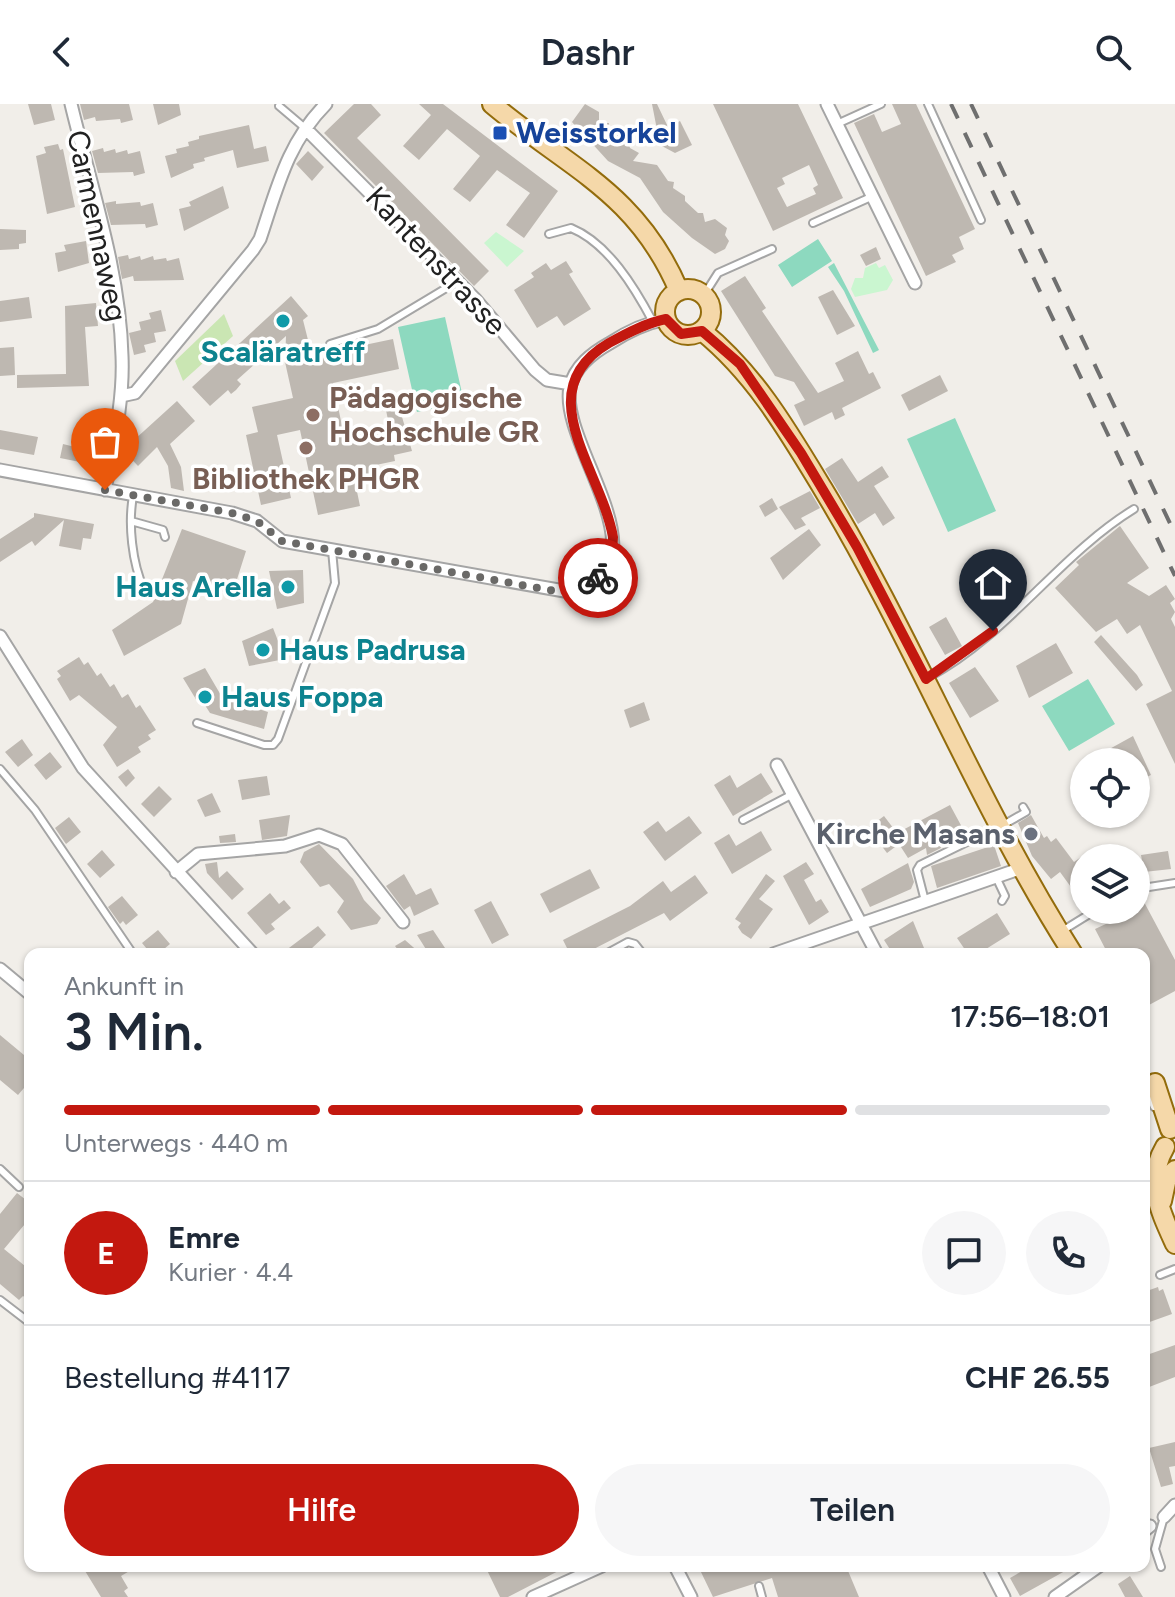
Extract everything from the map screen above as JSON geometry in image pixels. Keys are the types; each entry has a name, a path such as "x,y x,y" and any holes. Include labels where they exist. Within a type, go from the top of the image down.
{"main road":[{"path":"491,105 583,172 635,215 664,257 679,291"},
{"path":"702,331 711,311 704,295 694,290 679,291 669,300 660,321 681,334 702,331 740,364 801,453 857,547 1000,827 1069,948"},
{"path":"1150,1084 1175,1100"},
{"path":"1150,1084 1170,1141 1154,1177 1161,1208 1175,1244"},
{"path":"1161,1208 1164,1186 1175,1170"}],"street":[{"name":"Carmennaweg","path":"71,104 118,305 123,358 121,396 105,490"},
{"path":"121,396 135,393 253,250 260,239 283,164 305,128 326,104"},
{"path":"827,104 915,283"},
{"name":"Kantenstrasse","path":"305,128 458,281 535,370 547,380 571,384"},
{"path":"0,470 232,513 257,521 282,541 560,592 592,583 612,558 613,537 572,417 571,384 580,365 595,351 660,321"},
{"path":"0,636 83,768 247,948"},
{"path":"777,765 874,948"},
{"path":"176,872 198,854 285,846 319,835 342,844 403,922"},
{"path":"790,948 1022,868"},
{"path":"0,969 24,989"},
{"path":"1164,1517 1175,1505"},
{"path":"533,1597 589,1572"},
{"path":"678,1572 691,1597"},
{"path":"991,1572 1004,1597"},
{"path":"1055,1597 1090,1572"}],"lane":[{"path":"837,124 881,104"},
{"path":"928,104 981,220"},
{"path":"279,106 305,128"},
{"path":"813,223 871,197"},
{"path":"549,234 571,228 593,239 660,321"},
{"path":"704,295 718,273 772,249"},
{"path":"330,344 378,329 458,281"},
{"path":"133,496 131,521 138,576 144,589"},
{"path":"232,513 233,500"},
{"path":"926,679 993,631 1106,526 1134,509"},
{"path":"131,521 163,530 165,537"},
{"path":"197,723 264,745 273,745 278,739 335,583 332,550"},
{"path":"0,769 35,810 129,948"},
{"path":"743,820 793,794"},
{"path":"1000,827 1026,812 1023,807"},
{"path":"925,901 917,870 920,865 969,841"},
{"path":"996,877 1005,896 1002,901"},
{"path":"1150,887 1175,883"},
{"path":"1059,933 1073,924"},
{"path":"617,948 628,942 638,948"},
{"path":"0,1169 19,1187"},
{"path":"1160,1275 1175,1269"},
{"path":"0,1300 24,1318"},
{"path":"1161,1567 1155,1549 1164,1517"},
{"path":"759,1586 762,1597"}],"green space":[{"path":"496,232 524,251 507,267 484,243"},
{"path":"818,239 832,261 792,287 778,265"},
{"path":"834,263 879,350 873,353 844,291 828,267"},
{"path":"876,263 879,268 885,265 893,280 887,290 855,297 851,289 855,278 863,278 865,268"},
{"path":"224,314 233,336 183,381 175,361"},
{"path":"445,317 464,402 417,412 398,327"},
{"path":"955,418 996,511 948,532 907,439"},
{"path":"1088,679 1115,724 1069,751 1042,706"}],"building":[{"path":"28,104 51,104 55,120 34,125"},
{"path":"80,104 129,104 133,120 121,123 120,119 96,121 95,117 84,120"},
{"path":"153,104 179,104 181,115 158,125"},
{"path":"354,104 371,104 381,115 357,138 489,271 474,286 324,133"},
{"path":"419,104 443,104 558,191 524,238 506,225 530,193 497,170 470,202 453,189 480,156 447,129 419,160 403,146 431,115"},
{"path":"585,104 599,112 599,123 609,123 609,134 626,134 630,148 639,153 633,161 657,165 668,181 674,182 673,188 685,196 685,201 698,213 703,213 705,222 715,219 727,228 725,235 729,241 725,249 715,254 692,238 663,212 640,178 608,161 588,139 581,140 583,135 572,122"},
{"path":"652,104 657,104 668,127 680,121 692,145 675,153 660,145"},
{"path":"713,104 798,104 843,198 773,231","holes":["809,165 818,185 813,188 816,194 787,207 777,188 785,184 782,178"]},
{"path":"892,104 916,104 975,229 959,237 964,249 952,255 956,262 926,276 854,123 874,114 882,132 901,124"},
{"path":"249,125 254,149 266,146 269,161 237,168 233,150 204,158 205,161 193,164 194,168 171,178 165,156 189,146 188,142 199,139 199,136"},
{"path":"58,144 60,150 63,149 75,207 47,214 36,156 46,153 44,147"},
{"path":"103,148 104,152 115,149 116,153 127,150 128,154 140,151 145,173 134,176 133,172 98,173 92,151"},
{"path":"308,151 324,167 312,181 296,164"},
{"path":"223,186 229,208 184,231 179,209 191,206 189,202"},
{"path":"116,201 116,204 140,202 141,206 153,203 158,225 146,228 145,224 111,225 105,203"},
{"path":"0,229 26,230 26,243 19,244 19,249 0,250"},
{"path":"86,241 89,263 58,272 55,253 66,251 64,245"},
{"path":"876,247 881,259 866,266 860,255"},
{"path":"128,255 129,259 140,256 141,260 153,256 154,260 166,258 167,261 179,258 184,280 134,281 133,276 122,279 118,257"},
{"path":"566,261 573,272 569,274 591,309 564,326 557,316 537,328 514,290 534,277 531,273 546,263 551,270"},
{"path":"745,276 766,308 762,311 818,393 844,381 835,363 858,351 869,374 873,372 881,388 842,408 845,415 835,420 832,412 804,426 794,405 805,400 794,382 775,376 721,291"},
{"path":"833,290 855,326 837,335 818,297"},
{"path":"291,296 308,316 303,320 312,356 393,339 399,369 333,383 345,440 390,430 383,395 395,393 412,451 394,455 395,461 371,466 372,474 354,477 360,506 318,515 300,430 277,435 291,498 261,505 246,435 258,432 252,407 293,398 285,362 286,336 237,380 241,384 236,390 231,394 228,390 210,406 192,387"},
{"path":"29,297 32,318 0,322 0,301"},
{"path":"96,303 98,326 85,327 89,386 17,388 17,375 66,374 65,306"},
{"path":"161,310 166,331 154,333 156,342 144,345 146,352 134,355 129,333 141,330 139,322 151,319 149,313"},
{"path":"14,347 15,375 0,376 0,348"},
{"path":"940,375 948,391 909,411 901,395"},
{"path":"177,401 195,421 170,444 181,467 184,491 171,488 168,466 157,447 138,466 123,450"},
{"path":"0,430 38,437 34,455 0,449"},
{"path":"63,444 83,449 80,462 60,458"},
{"path":"842,458 858,482 882,466 889,477 874,486 895,518 883,526 875,513 858,524 825,469"},
{"path":"810,491 820,508 801,518 806,525 795,530 779,507"},
{"path":"772,498 778,509 765,517 759,506"},
{"path":"34,513 94,524 91,539 83,538 81,550 59,546 64,520 35,546 32,541 0,562 0,539 34,517"},
{"path":"1120,526 1149,568 1127,583 1149,596 1166,585 1175,599 1170,603 1175,612 1171,619 1175,627 1175,764 1146,704 1172,691 1140,625 1127,634 1117,619 1096,632 1055,588 1079,565 1076,562"},
{"path":"182,529 246,551 232,595 193,581 181,624 124,656 112,630 153,602"},
{"path":"809,529 821,545 783,580 770,558"},
{"name":"Haus Arella","path":"303,570 304,603 277,609 269,571"},
{"path":"946,617 962,646 945,655 929,627"},
{"name":"Haus Padrusa","path":"273,628 285,659 249,666 242,641"},
{"path":"1101,635 1137,675 1143,685 1136,691 1094,642"},
{"path":"1056,643 1073,673 1029,698 1016,666"},
{"path":"79,657 84,665 88,662 97,676 101,673 110,687 114,684 122,698 128,694 136,708 140,705 156,730 148,735 151,739 138,747 141,752 117,767 103,745 117,727 79,695 70,701 57,679 61,676 57,671"},
{"path":"975,667 999,701 970,718 949,683"},
{"name":"Haus Foppa","path":"205,668 222,697 268,712 264,729 210,713 201,699 197,701 183,678"},
{"path":"644,702 650,720 630,728 624,710"},
{"path":"1133,736 1139,748 1111,748"},
{"path":"22,739 33,755 18,767 5,752"},
{"path":"50,752 62,767 46,780 34,765"},
{"path":"128,769 135,778 126,787 118,777"},
{"path":"761,773 773,792 733,816 714,785 730,775 737,788"},
{"path":"267,776 270,795 242,800 238,780"},
{"path":"159,786 172,799 154,817 141,804"},
{"path":"212,793 221,812 205,817 197,800"},
{"path":"950,805 963,829 939,842 941,848 927,855 926,848 908,858 899,844 887,853 868,828 884,816 897,833"},
{"path":"290,815 287,836 262,840 259,820"},
{"path":"1031,815 1044,838 1047,836 1051,842 1056,838 1070,857 1070,886 1060,872 1051,879 1032,856 1018,823"},
{"path":"689,816 702,833 665,861 643,832 658,821 666,832"},
{"path":"69,817 81,832 66,844 55,828"},
{"path":"761,831 772,850 732,874 714,843 729,834 736,846"},
{"path":"235,834 236,842 220,843 219,836"},
{"path":"319,844 353,879 364,900 381,918 377,924 351,930 337,912 344,901 329,884 320,887 300,862 304,852"},
{"path":"994,845 1001,866 937,888 931,866"},
{"path":"102,850 115,865 100,878 87,864"},
{"path":"1168,851 1171,869 1150,871 1150,854"},
{"path":"217,862 219,878 227,871 244,889 232,900 207,873 205,864"},
{"path":"806,862 814,874 804,880 816,902 821,899 829,912 809,925 783,876"},
{"path":"908,863 914,882 911,889 870,907 861,889"},
{"path":"590,869 600,888 550,913 540,894"},
{"path":"404,874 416,895 431,888 439,904 414,916 410,906 404,910 386,886"},
{"path":"766,874 775,881 759,899 773,909 751,939 742,933 738,927 741,923 735,919"},
{"path":"695,875 708,893 670,921 664,913 596,948 567,948 563,940 630,906 663,881 671,892"},
{"path":"270,893 279,904 284,900 291,908 271,924 275,929 266,935 247,913"},
{"path":"122,896 138,915 126,925 123,921 120,924 108,907"},
{"path":"491,901 509,935 492,944 474,910"},
{"path":"997,913 1010,934 988,948 964,948 957,938"},
{"path":"1150,913 1175,960 1175,991 1150,1004 1150,948 1105,948 1095,929 1106,924 1150,924"},
{"path":"913,921 924,948 889,948 884,940"},
{"path":"318,926 326,935 312,948 289,948"},
{"path":"158,930 170,944 165,948 146,948 142,943"},
{"path":"433,930 445,948 425,948 417,935"},
{"path":"405,940 414,948 396,948 395,946"},
{"path":"0,1035 24,1055 24,1088 18,1095 0,1080"},
{"path":"17,1193 24,1198 24,1225 4,1249 24,1265 24,1297 19,1300 0,1284 0,1214"},
{"path":"1163,1289 1172,1314 1150,1322 1150,1290"},
{"path":"1175,1345 1175,1377 1150,1387 1150,1354"},
{"path":"1175,1442 1175,1466 1169,1467 1173,1484 1161,1487 1150,1448"},
{"path":"86,1572 128,1572 121,1576 128,1588 124,1591 128,1597 101,1597"},
{"path":"488,1572 556,1572 508,1597 500,1597"},
{"path":"701,1572 849,1572 859,1597 778,1597 772,1578 713,1597"},
{"path":"1020,1572 1063,1572 1020,1596 1010,1578"},
{"path":"1130,1576 1143,1597 1125,1597 1118,1584"}],"railway":[{"path":"951,104 1175,576"},
{"path":"971,104 1175,534"}],"way so far":[{"path":"105,490 232,513 257,521 282,541 491,580 570,592 598,578"}],"place":[{"name":"Weisstorkel","path":"500,133"},
{"name":"Scaläratreff","path":"283,321"},
{"name":"Pädagogische Hochschule GR","path":"313,415"},
{"name":"Bibliothek PHGR","path":"306,448"},
{"name":"Haus Arella","path":"288,587"},
{"name":"Haus Padrusa","path":"263,650"},
{"name":"Haus Foppa","path":"205,697"},
{"name":"Kirche Masans","path":"1031,834"}],"route":[{"path":"598,578 612,558 613,537 572,417 569,405 571,384 580,365 595,351 653,322 666,319 681,334 702,331 734,358 752,379 848,531 926,679 993,631"}]}
